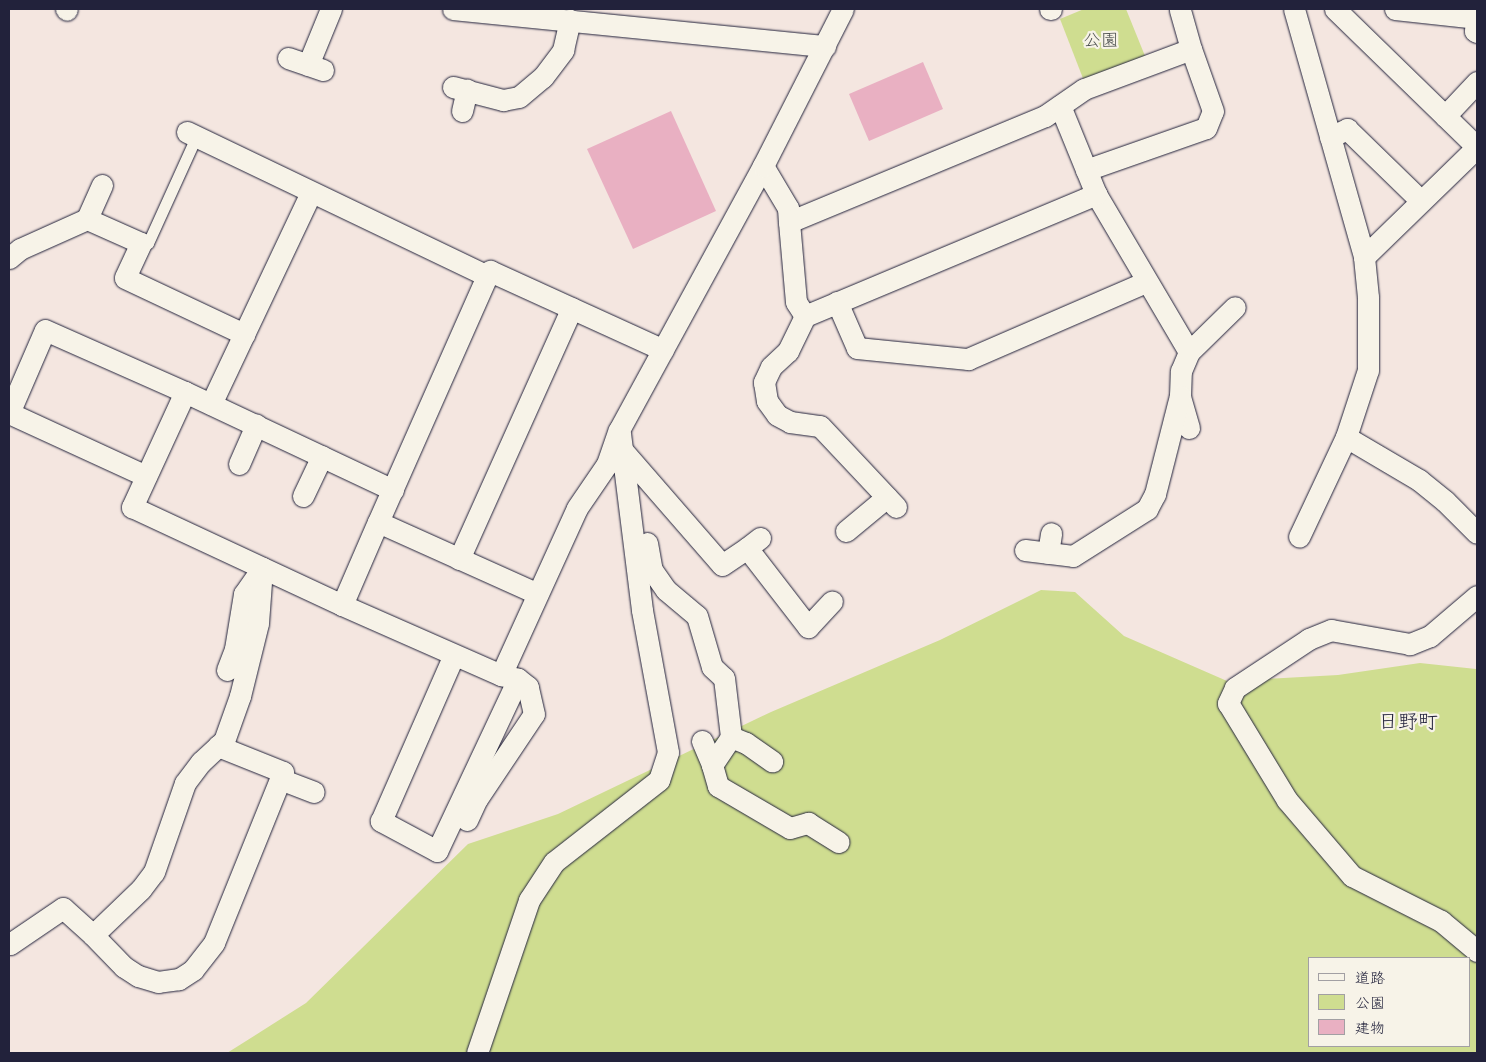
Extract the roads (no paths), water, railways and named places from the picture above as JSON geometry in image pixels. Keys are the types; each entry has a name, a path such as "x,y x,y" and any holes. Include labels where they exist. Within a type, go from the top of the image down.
{"street":[{"path":"288,58 316,67 331,9"},
{"path":"453,9 825,46"},
{"path":"1294,9 1364,257 1368,370 1346,437 1299,537"},
{"path":"1335,9 1477,147 1364,257"},
{"path":"1395,9 1477,19"},
{"path":"1086,170 1206,128 1213,110 1180,10"},
{"path":"436,851 510,677 538,594 577,508 607,464 620,440 663,350 763,166 839,17"},
{"path":"462,111 460,89 503,100 519,97 543,77 563,50 570,20"},
{"path":"789,222 1045,116 1084,89 1191,48"},
{"path":"1445,116 1477,82"},
{"path":"1060,106 1096,194 1146,282 1189,352"},
{"path":"1330,137 1347,129 1421,201"},
{"path":"191,134 487,276"},
{"path":"763,166 788,208 796,302 805,316"},
{"path":"9,258 20,249 87,219 102,185"},
{"path":"211,404 311,192"},
{"path":"846,531 892,502 820,426 790,422 777,415 767,401 764,382 771,367 788,352 805,316 1096,194"},
{"path":"87,219 141,243 125,278 244,334"},
{"path":"342,605 490,271 663,350"},
{"path":"837,302 857,348 968,359 1146,282"},
{"path":"1025,550 1050,543 1073,556 1147,509 1154,494 1180,396 1181,371 1189,352 1235,307"},
{"path":"459,559 572,308"},
{"path":"146,476 9,413 45,330 185,392 393,490"},
{"path":"185,392 132,508 342,605 454,655 510,677 528,688 534,714 477,799 451,854 436,851 381,821 454,655"},
{"path":"1180,396 1189,428"},
{"path":"239,464 256,425"},
{"path":"1346,437 1418,480 1445,501 1477,534"},
{"path":"477,1053 518,928 534,893 554,862 659,780 668,752 632,532 620,440"},
{"path":"620,440 722,565 754,543 808,627 832,601"},
{"path":"303,496 322,456"},
{"path":"378,522 538,594"},
{"path":"632,532 646,539 652,570 666,590 697,616 712,667 724,678 731,737 712,765"},
{"path":"227,670 236,649 244,594 262,568"},
{"path":"93,935 141,889 154,872 185,783 201,762 224,741 240,696 258,623 262,568"},
{"path":"1477,596 1430,636 1410,644 1331,630 1309,639 1235,688 1228,703 1287,800 1352,876 1441,921 1477,951"},
{"path":"731,737 746,743 772,761"},
{"path":"702,741 718,786 790,828 808,823 839,842"},
{"path":"9,942 10,944 64,908 124,967 138,976 158,982 179,979 193,970 214,943 283,772 218,746"},
{"path":"280,779 314,792"}],"lane":[{"path":"141,243 148,243 191,134"}],"district":[{"name":"日野町","path":"1408,721"}],"park label":[{"name":"公園","path":"1101,40"}]}
